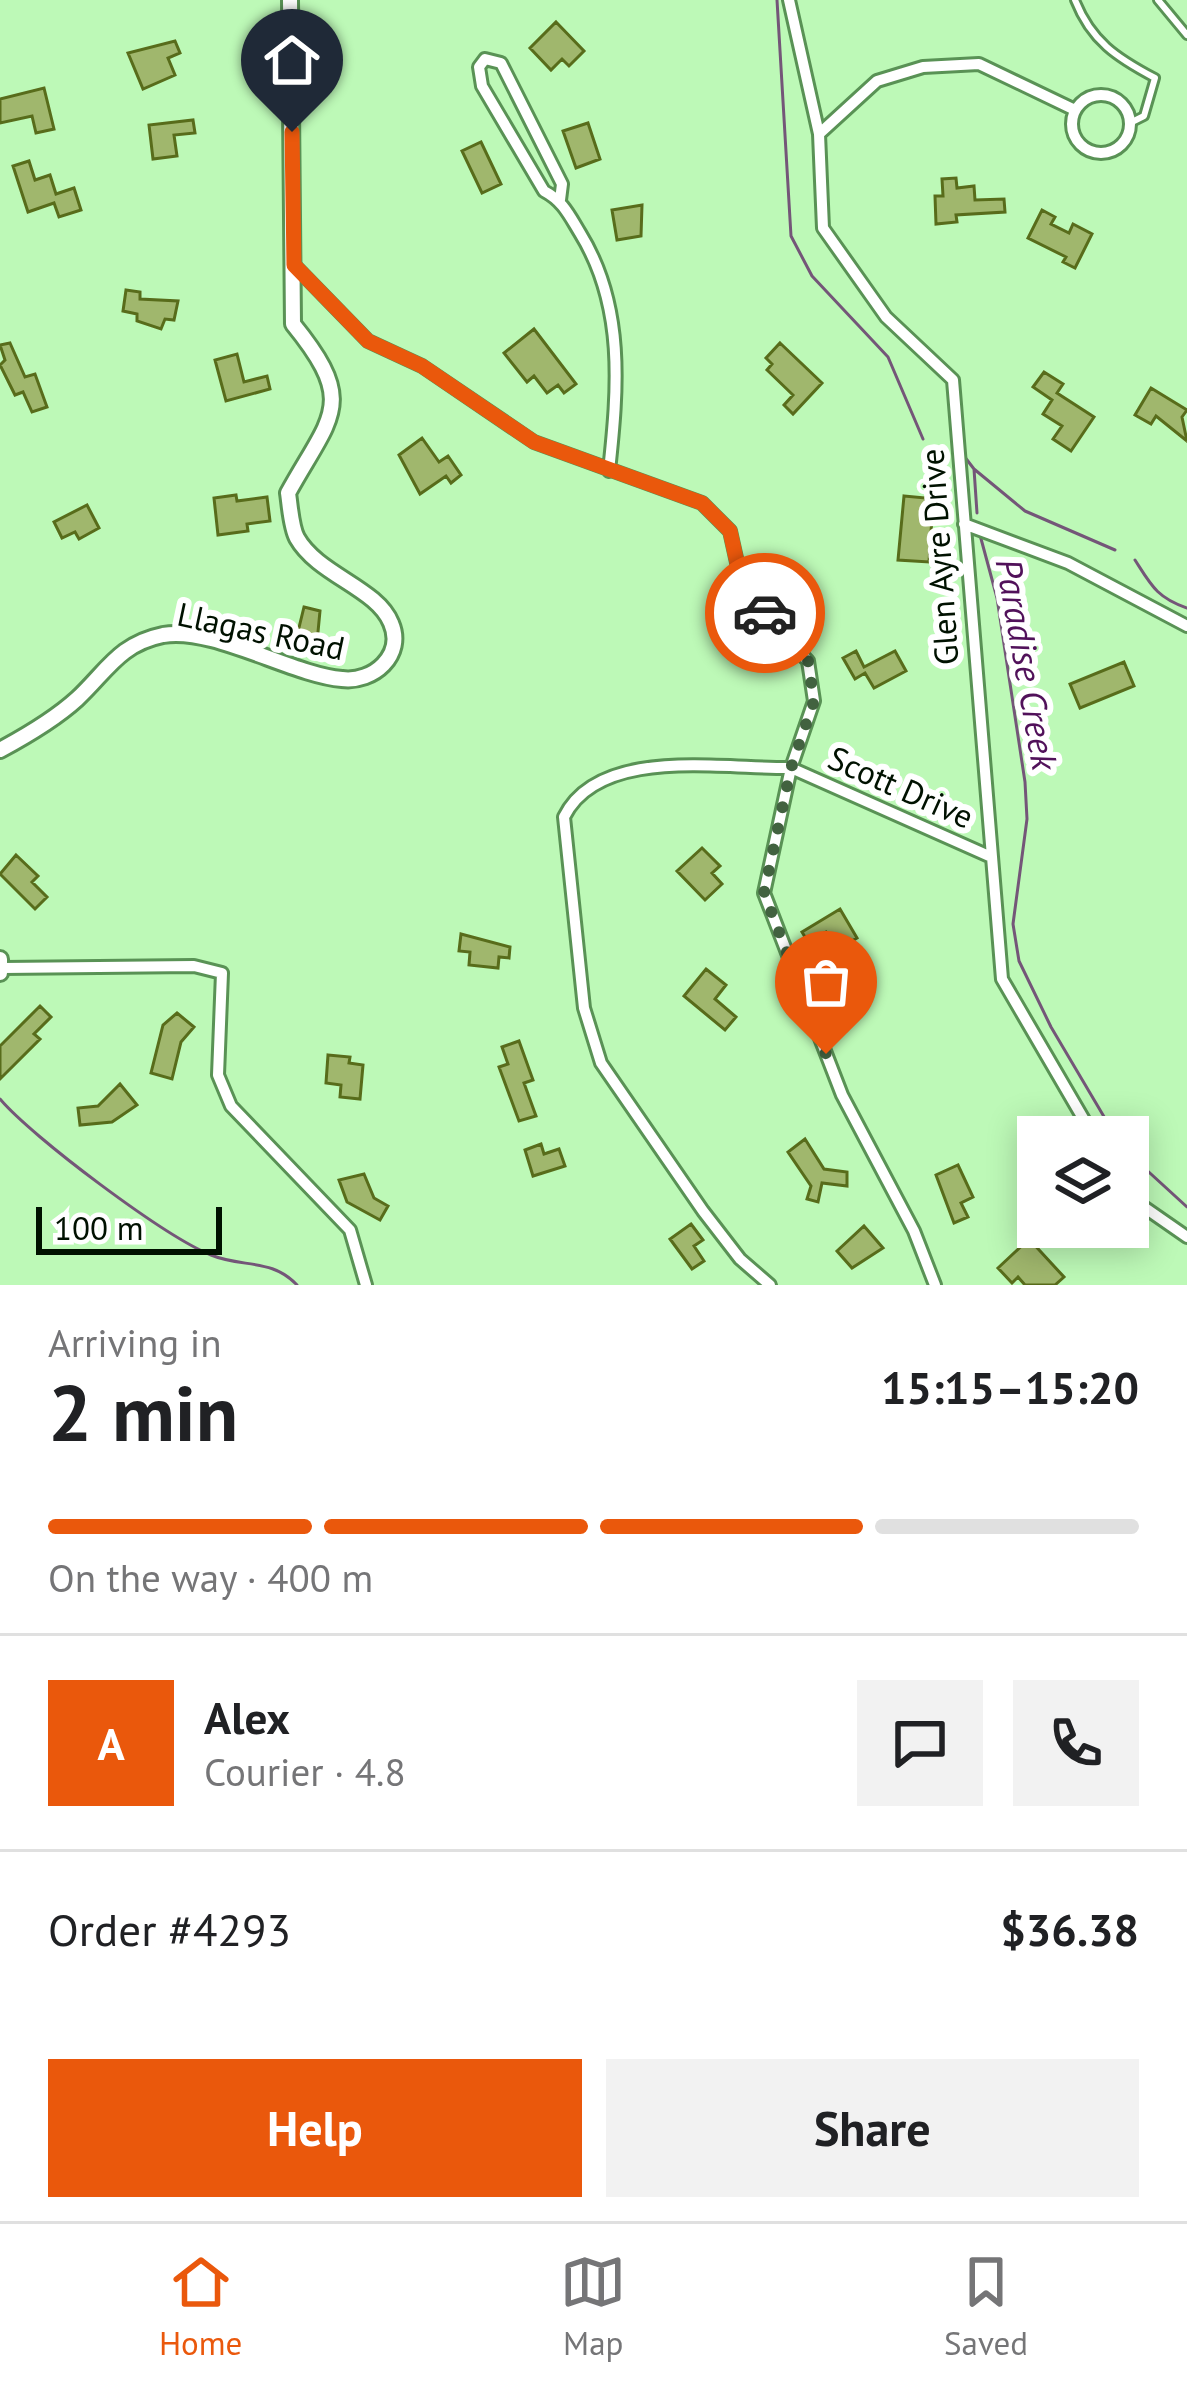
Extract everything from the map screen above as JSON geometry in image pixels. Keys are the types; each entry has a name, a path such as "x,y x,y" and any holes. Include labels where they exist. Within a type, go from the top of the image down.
{"street":[{"name":"Llagas Road","path":"0,750 77,698 116,652 166,634 267,655 342,680 373,676 392,656 394,628 382,605 339,581 296,537 288,493 331,424 334,390 319,356 293,324 290,0"},
{"name":"Glen Ayre Drive","path":"789,0 819,134 823,228 886,317 952,380 1002,980 1082,1116"},
{"path":"560,200 562,184 501,63 485,59 479,68 482,86 544,191 560,200 600,265 614,322 616,398 609,471"},
{"path":"819,134 877,80 923,68 979,64 1075,110"},
{"path":"1104,95 1124,106 1130,123 1120,147 1098,153 1078,143 1072,121 1083,101 1104,95"},
{"path":"294,265 368,341 422,366 534,442 702,503 730,531 744,594 808,661 814,701 791,768 764,893 842,1095 914,1231 935,1285"},
{"path":"964,524 1068,563 1187,626"},
{"path":"770,1285 740,1259 703,1211 602,1063 584,1008 564,817 580,790 618,770 791,768"},
{"name":"Scott Drive","path":"791,768 989,856"},
{"path":"1,967 194,966 222,973 218,1075 231,1106 350,1230 366,1285"},
{"path":"1149,1211 1187,1237"}],"lane":[{"path":"1076,0 1085,25 1114,56 1155,78 1144,116 1130,123"},
{"path":"1158,0 1187,34"}],"building":[{"path":"556,22 584,51 569,66 562,59 551,70 530,48"},
{"path":"175,41 180,53 168,58 175,75 143,89 128,53"},
{"path":"44,88 54,129 36,133 32,116 0,123 0,99"},
{"path":"193,120 195,133 174,135 177,156 153,159 149,125"},
{"path":"588,123 600,159 576,168 563,131"},
{"path":"481,142 501,184 482,193 462,151"},
{"path":"29,161 35,180 50,175 56,194 74,188 81,210 59,217 54,203 28,212 13,166"},
{"path":"956,178 957,188 974,186 975,200 1004,199 1005,212 956,215 957,222 936,224 935,196 943,196 942,179"},
{"path":"642,205 641,236 617,240 612,210"},
{"path":"1042,210 1055,217 1051,224 1069,233 1073,224 1092,234 1075,268 1063,262 1066,257 1028,238"},
{"path":"126,290 140,292 140,299 178,301 174,320 165,319 161,329 137,321 137,314 123,311"},
{"path":"534,329 576,384 564,393 558,385 547,393 534,376 527,382 504,353"},
{"path":"10,343 25,377 35,374 47,407 32,412 23,392 15,395 0,365 5,360 0,345"},
{"path":"780,343 822,383 793,414 784,405 793,395 767,370 772,364 766,358"},
{"path":"237,354 244,382 267,376 270,389 226,401 215,360"},
{"path":"1044,372 1063,384 1057,393 1094,417 1071,451 1053,439 1062,426 1043,414 1052,400 1033,387"},
{"path":"1151,388 1187,410 1182,417 1187,441 1156,416 1151,424 1135,415"},
{"path":"422,438 439,462 448,456 461,475 451,483 446,476 420,494 399,455"},
{"path":"236,495 237,501 267,497 270,521 247,524 248,531 218,535 214,498"},
{"path":"904,496 926,498 924,516 932,517 929,562 898,560"},
{"path":"87,505 99,528 79,539 75,532 62,538 54,522"},
{"path":"304,607 320,611 316,653 294,648"},
{"path":"856,651 864,667 895,651 906,671 874,688 865,673 855,679 843,658"},
{"path":"1124,662 1134,686 1080,708 1070,684"},
{"path":"702,848 720,866 712,873 722,884 705,900 677,871"},
{"path":"16,855 38,876 32,882 47,897 35,909 0,874"},
{"path":"840,909 857,938 837,950 826,932 808,942 802,932"},
{"path":"461,934 510,947 509,958 499,957 498,968 469,965 470,952 459,951"},
{"path":"706,969 726,985 715,999 736,1017 725,1030 684,996"},
{"path":"40,1006 51,1017 34,1034 40,1039 0,1079 0,1046"},
{"path":"177,1013 194,1027 181,1042 172,1079 151,1073 163,1025"},
{"path":"519,1041 533,1080 524,1083 536,1116 519,1121 499,1067 508,1064 502,1047"},
{"path":"328,1055 350,1057 349,1063 363,1065 360,1099 340,1097 341,1085 326,1083"},
{"path":"120,1084 137,1105 112,1122 80,1125 78,1108 98,1106"},
{"path":"805,1139 824,1169 847,1172 847,1186 822,1183 818,1202 807,1199 811,1186 788,1152"},
{"path":"541,1144 544,1154 559,1149 565,1166 533,1176 525,1150"},
{"path":"958,1165 973,1197 961,1203 968,1217 954,1223 936,1175"},
{"path":"364,1174 374,1198 388,1206 380,1220 347,1202 339,1180"},
{"path":"691,1224 703,1240 694,1246 704,1261 692,1269 670,1239"},
{"path":"864,1226 883,1248 852,1268 837,1251"},
{"path":"1019,1248 1037,1248 1064,1277 1055,1285 1025,1285 1018,1277 1012,1283 998,1268"}],"waterway":[{"name":"Paradise Creek","path":"777,0 791,236 812,276 888,357 923,439"},
{"name":"Paradise Creek","path":"964,456 974,469 977,513"},
{"path":"974,469 1025,511 1115,550"},
{"name":"Paradise Creek","path":"980,535 997,598 1025,782 1027,819 1013,924 1019,961 1104,1116"},
{"path":"1135,560 1162,595 1187,608"},
{"path":"0,1099 68,1160 163,1228 211,1255 267,1267 297,1285"},
{"name":"Paradise Creek","path":"1149,1172 1187,1207"}],"way so far":[{"path":"765,613 808,661 814,701 791,768 764,893 826,1054"}],"route":[{"path":"292,132 294,265 327,301 368,341 422,366 534,442 702,503 730,531 744,594 765,613"}]}
